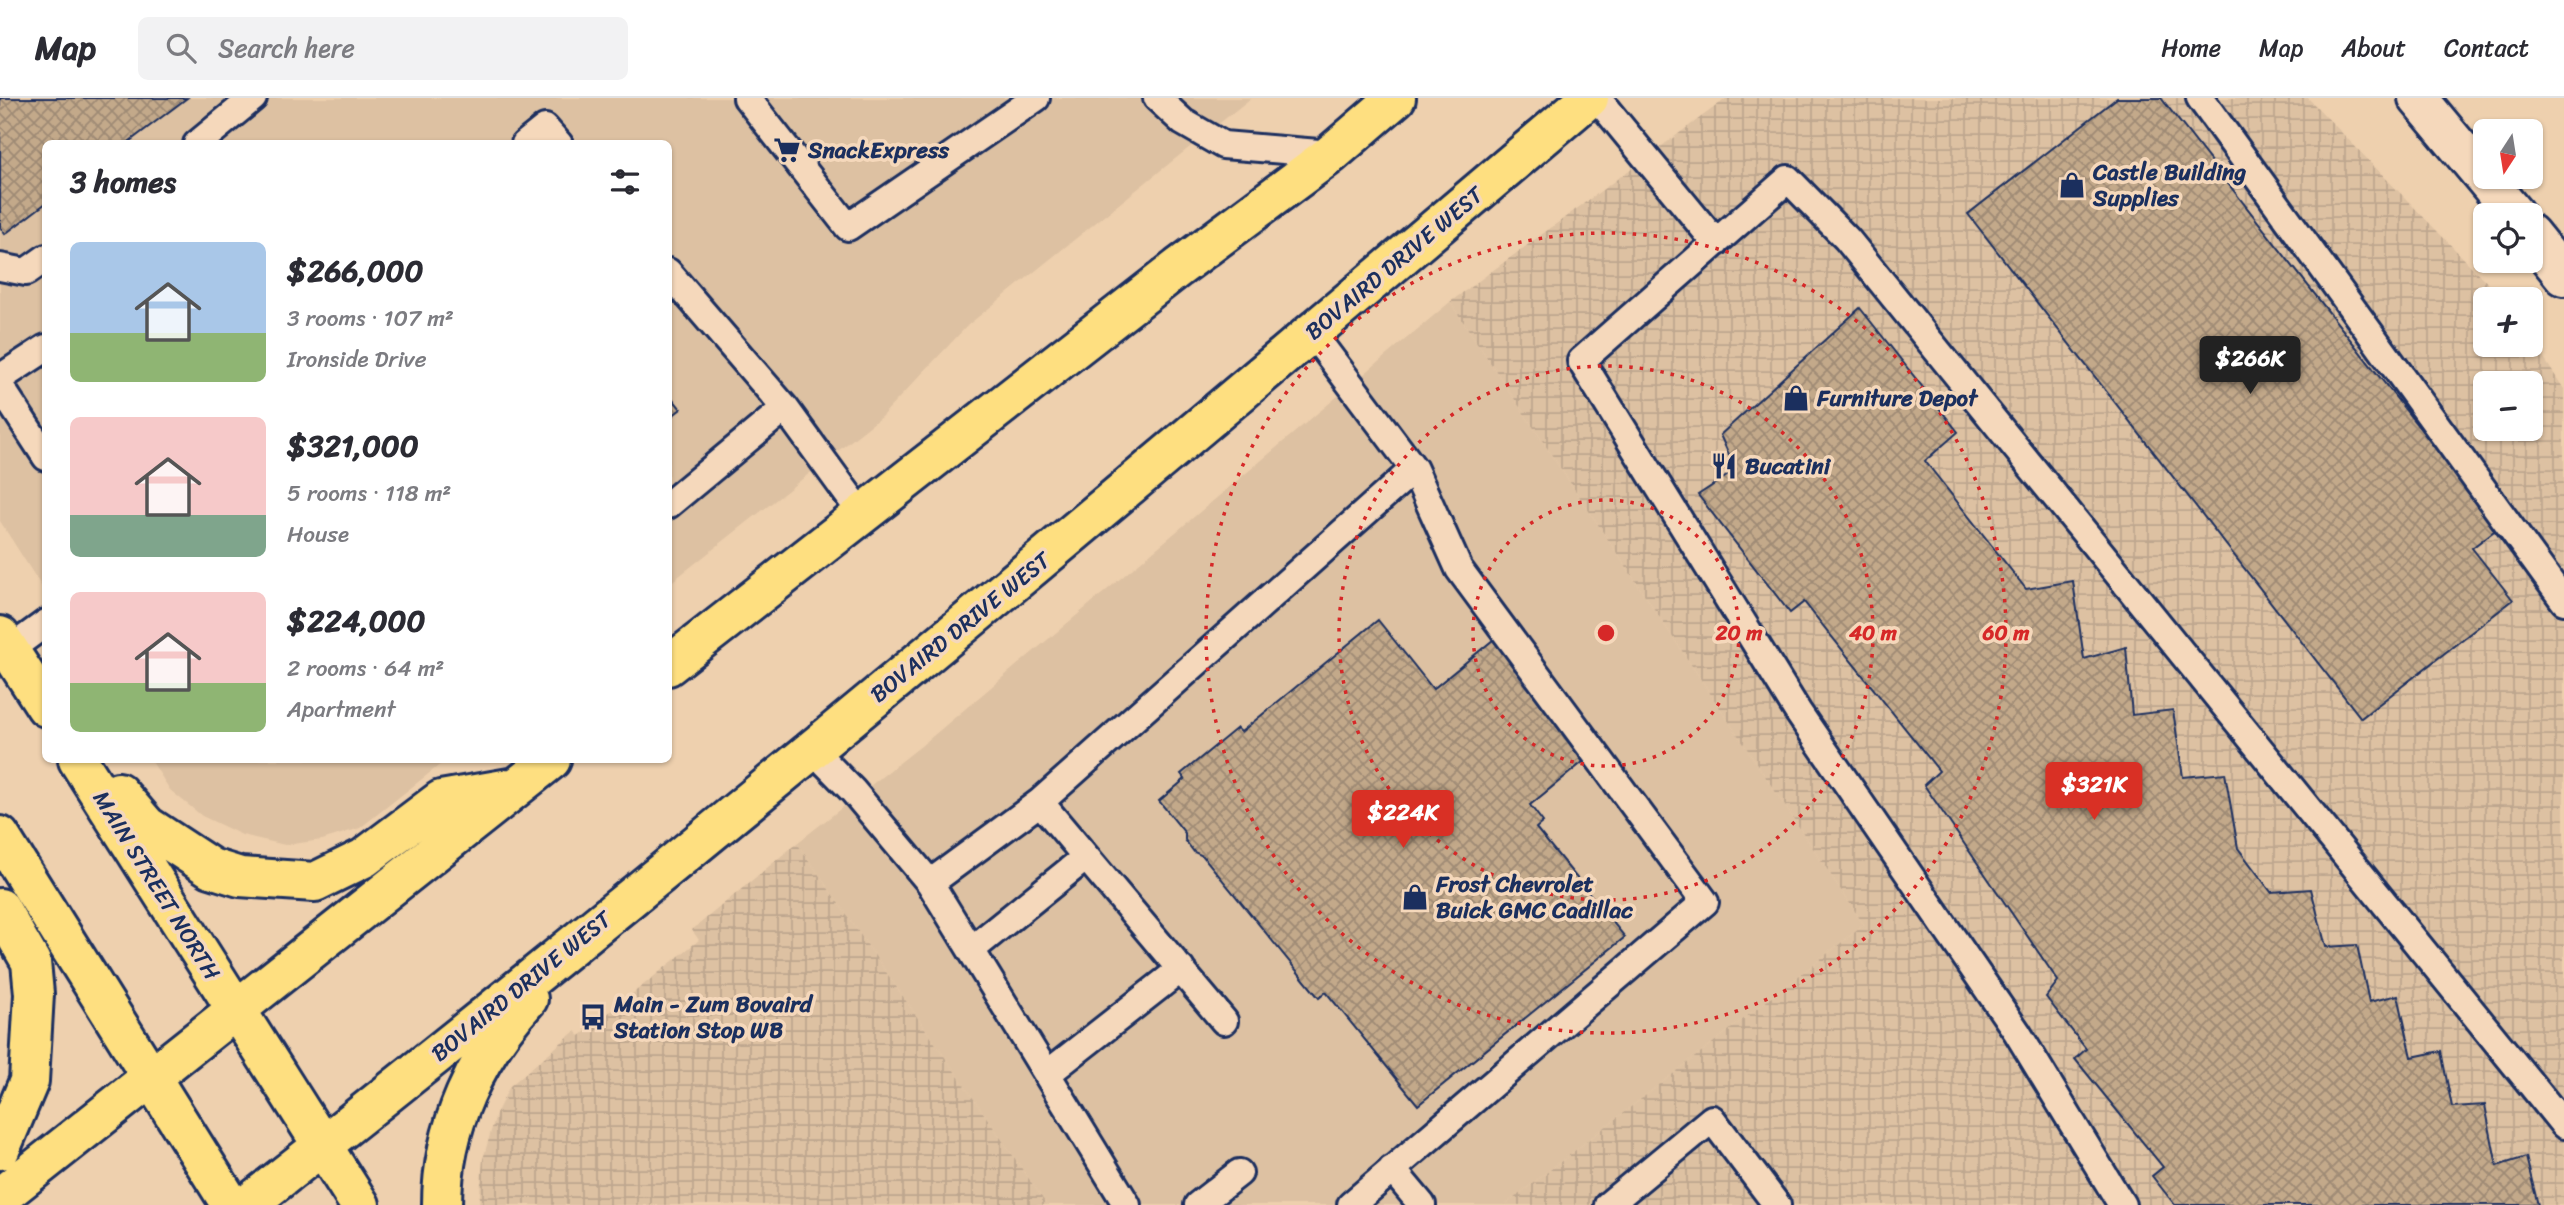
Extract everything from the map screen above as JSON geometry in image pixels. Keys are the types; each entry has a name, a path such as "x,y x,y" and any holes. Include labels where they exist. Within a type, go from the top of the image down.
{"main road":[{"path":"672,663 1178,268 1331,154 1396,98"},
{"name":"BOVAIRD DRIVE WEST","path":"247,1205 583,937 812,749 1312,333 1589,98"},
{"path":"4,643 42,701"},
{"name":"MAIN STREET NORTH","path":"80,763 360,1205"},
{"path":"93,763 147,826 211,868 240,877 274,881 315,882 364,858 441,800 515,787"},
{"path":"0,1196 547,763"},
{"path":"0,836 232,1205"},
{"path":"0,908 31,962 34,994 29,1081 0,1150"},
{"path":"442,1205 446,1152 467,1086 516,1013 583,937"}],"street":[{"path":"2418,98 2505,203"},
{"path":"2543,250 2564,276"}],"lane":[{"path":"202,140 253,98"},
{"path":"747,98 848,227 1036,98"},
{"path":"1157,98 1183,122 1223,145 1331,154"},
{"path":"1597,98 1716,243"},
{"path":"2200,98 2564,601"},
{"path":"530,140 545,128 556,140"},
{"path":"2122,1205 2017,1032 1798,712 1581,361 1788,179 1838,231 2564,1125"},
{"path":"0,267 26,272 42,261"},
{"path":"672,277 785,408 862,514"},
{"path":"1312,333 1414,469 1459,569 1705,902 1351,1205"},
{"path":"0,378 42,351"},
{"path":"0,386 42,451"},
{"path":"672,502 785,408"},
{"path":"930,883 1040,802 1414,469"},
{"path":"4,643 42,625"},
{"path":"812,749 853,791 930,883 1127,1205"},
{"path":"1040,802 1224,1021"},
{"path":"971,950 1086,857"},
{"path":"1047,1074 1181,969"},
{"path":"1608,1205 1712,1119 1777,1205"},
{"path":"1392,1168 1422,1205"},
{"path":"1198,1205 1239,1173"}],"shaded area":[{"path":"0,98 1251,98 968,325 881,417 672,582 672,140 42,140 42,587 0,521"},
{"path":"1727,98 2308,98 2473,268 2473,273 2478,273 2491,287 2473,287 2473,357 2543,357 2564,389 2564,1205 1505,1205 1864,925 1450,302"},
{"path":"1450,302 1864,925 1505,1205 1047,1205 797,843 921,746"},
{"path":"153,763 442,763 360,828 322,840 285,845 242,835 202,816 170,790"},
{"path":"797,843 1047,1205 479,1205 483,1159 496,1114 510,1086 575,1031 580,1036 699,940 692,930"}],"building":[{"path":"0,98 187,98 131,140 42,140 42,206 5,234 0,227"},
{"path":"2117,98 2161,98 2498,528 2472,548 2513,600 2361,718 1968,214"},
{"path":"1860,308 1958,432 1925,461 2026,589 2073,581 2084,659 2126,647 2132,715 2173,710 2183,777 2225,773 2238,848 2271,892 2311,889 2326,947 2357,945 2369,1002 2398,995 2412,1057 2441,1051 2452,1107 2485,1105 2497,1166 2526,1157 2538,1205 2175,1205 2152,1176 2163,1167 2075,1059 2086,1049 2046,997 2058,981 1924,785 1939,771 1804,602 1790,613 1698,495 1736,470 1720,435"},
{"path":"672,398 681,409 672,416"},
{"name":"Frost Chevrolet Buick GMC Cadillac","path":"1378,620 1433,689 1493,640 1589,757 1530,805 1543,822 1536,828 1625,937 1418,1105 1326,992 1319,998 1203,856 1194,852 1185,840 1185,833 1159,801 1185,779 1181,774 1237,728 1241,732"}],"place":[{"name":"SnackExpress","path":"787,150"},
{"name":"Castle Building Supplies","path":"2072,185"},
{"name":"Furniture Depot","path":"1796,398"},
{"name":"Bucatini","path":"1724,466"},
{"name":"Frost Chevrolet Buick GMC Cadillac","path":"1415,897"},
{"name":"Main - Zum Bovaird Station Stop WB","path":"593,1017"}]}
